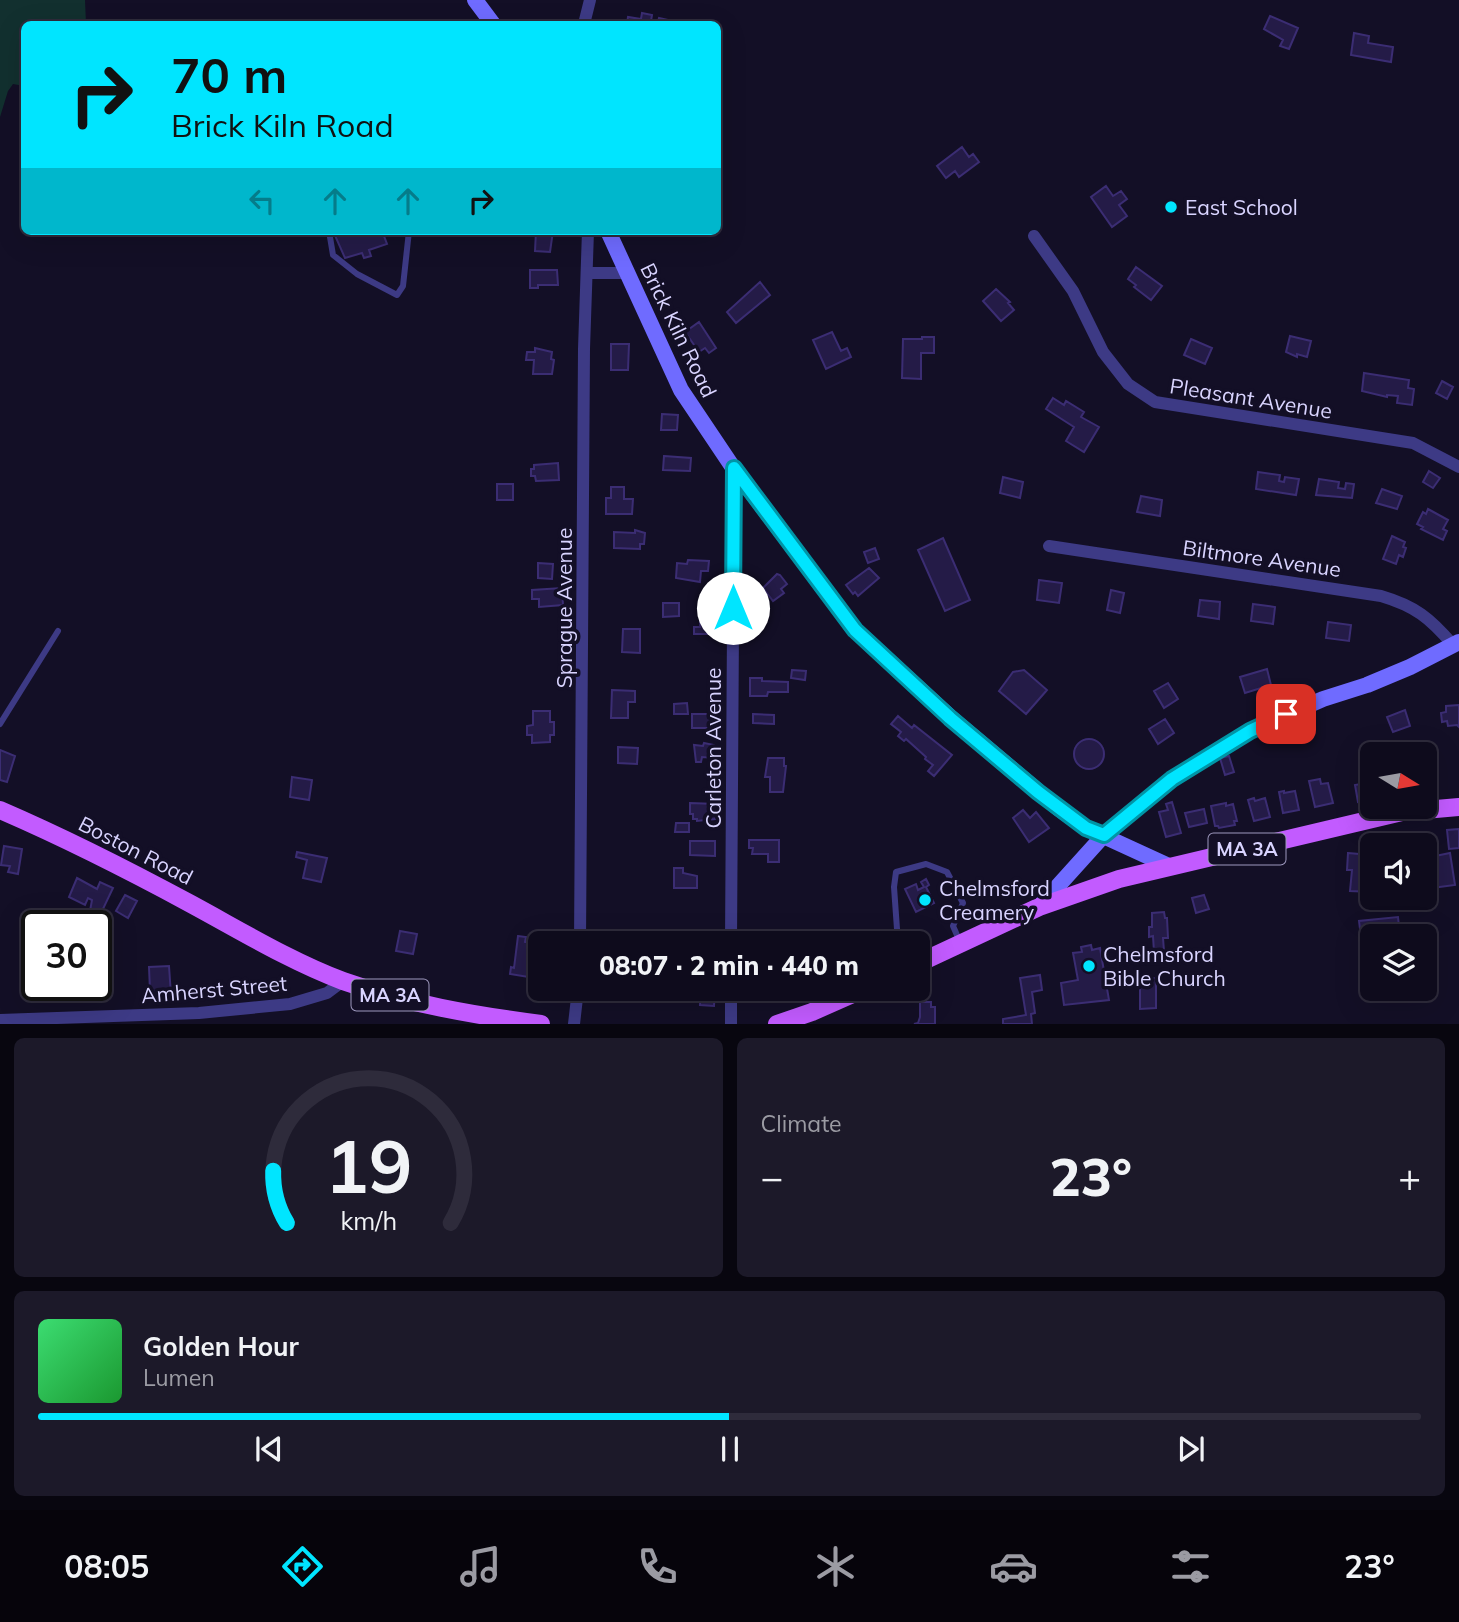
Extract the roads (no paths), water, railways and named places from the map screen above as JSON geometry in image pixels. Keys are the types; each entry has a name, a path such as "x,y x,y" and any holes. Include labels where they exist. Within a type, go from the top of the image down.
{"main road":[{"name":"MA 3A","path":"930,958 1040,907 1119,879 1402,812 1459,807"},
{"name":"Boston Road","path":"0,810 65,839 293,960 343,981"},
{"name":"MA 3A","path":"343,981 402,1000 465,1014 541,1024"},
{"path":"777,1024 837,1001"}],"street":[{"path":"475,0 491,21"},
{"path":"585,21 590,0"},
{"name":"Sprague Avenue","path":"580,931 588,235"},
{"name":"Brick Kiln Road","path":"610,235 681,390 734,468 855,630 950,718 1038,792 1086,828 1171,867"},
{"name":"Pleasant Avenue","path":"1034,236 1073,291 1103,352 1128,384 1155,402 1413,443 1459,467"},
{"path":"587,273 627,274"},
{"name":"Carleton Avenue","path":"731,931 734,468"},
{"name":"Biltmore Avenue","path":"1049,546 1381,596 1418,611 1456,643"},
{"path":"1040,907 1104,835 1172,779 1250,731 1311,704 1410,667 1456,643"},
{"name":"Amherst Street","path":"0,1020 199,1013 289,1004 327,993 343,981"},
{"path":"574,1024 577,1001"},
{"path":"730,1024 731,1001"}],"lane":[{"path":"330,235 333,255 357,274 397,295 403,286 409,235"},
{"path":"0,724 58,631"},
{"path":"897,931 894,887 896,872 926,864 947,872 963,904 953,926 961,943"}],"place":[{"name":"East School","path":"1171,207"},
{"name":"Chelmsford Creamery","path":"925,900"},
{"name":"Chelmsford Bible Church","path":"1089,966"}]}
